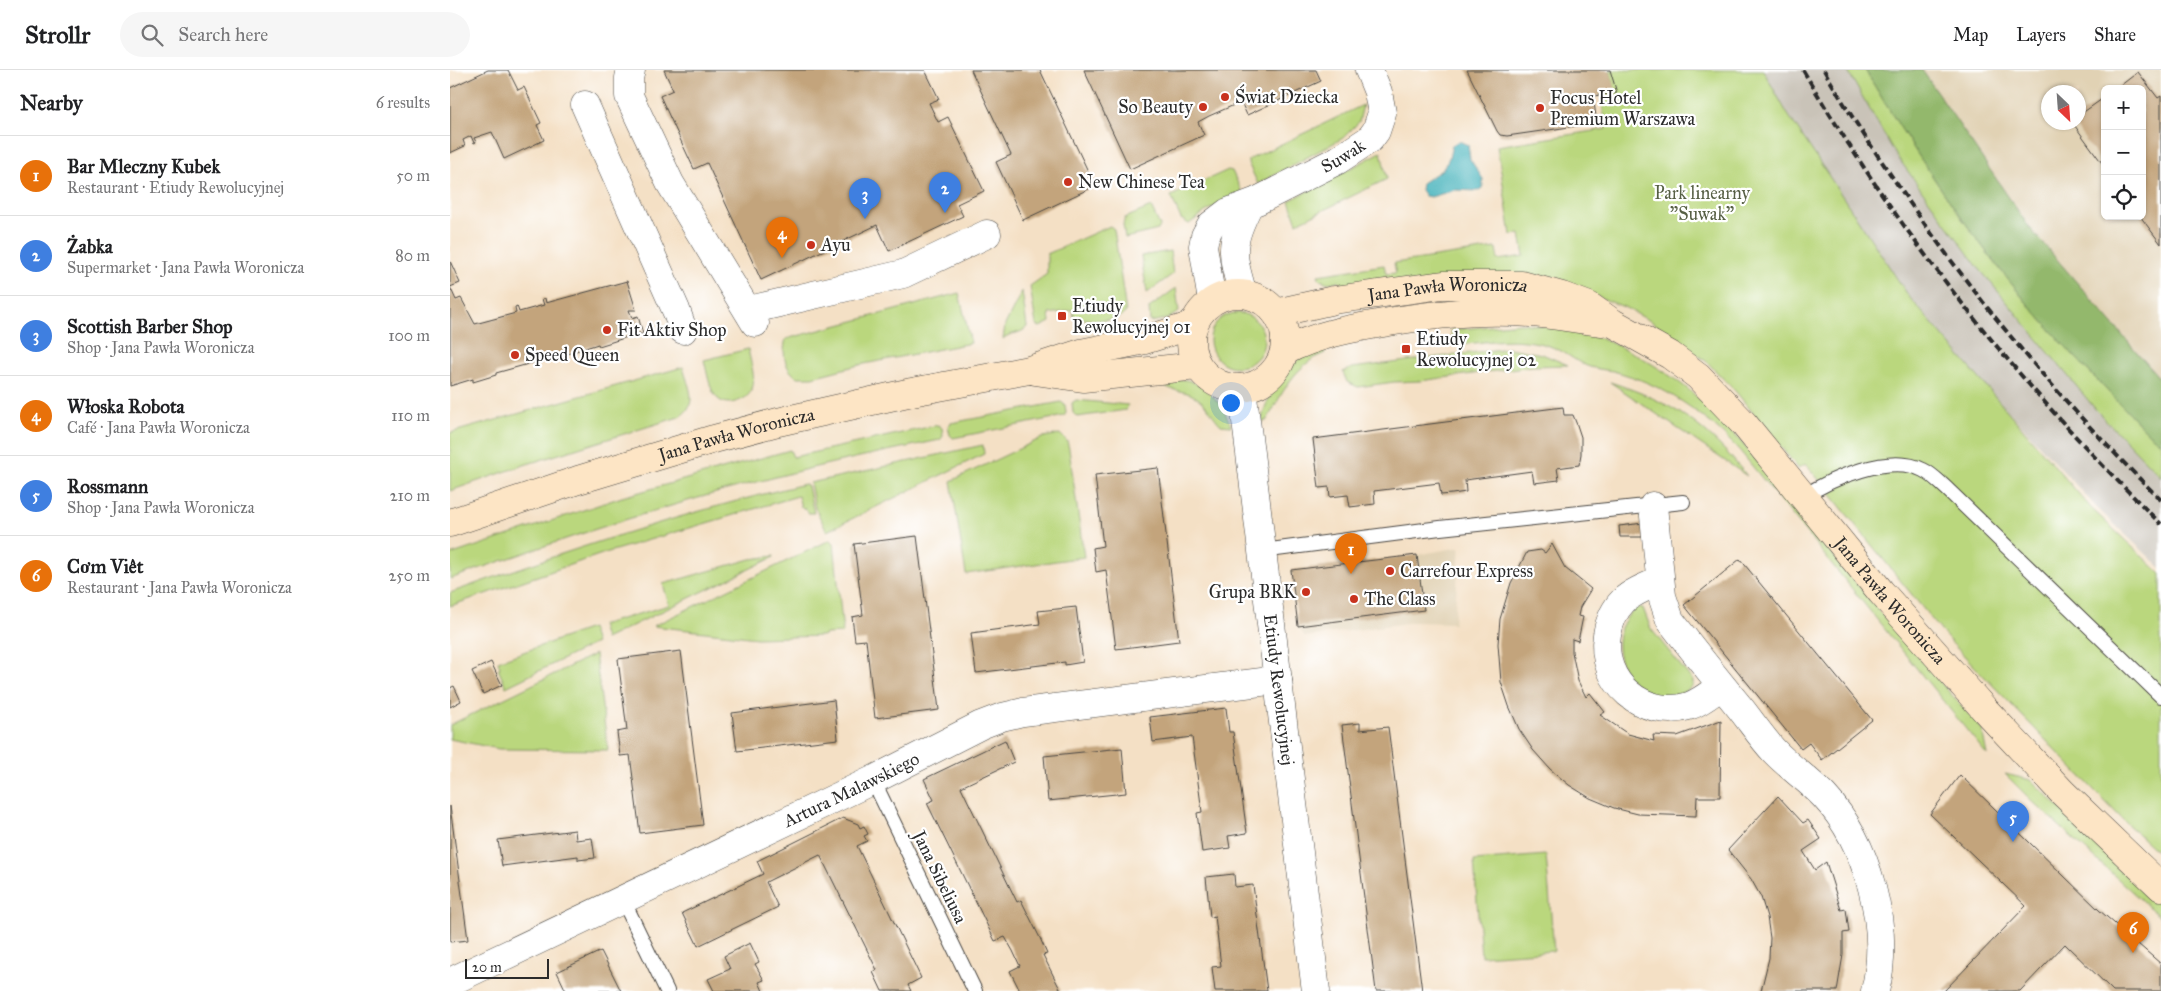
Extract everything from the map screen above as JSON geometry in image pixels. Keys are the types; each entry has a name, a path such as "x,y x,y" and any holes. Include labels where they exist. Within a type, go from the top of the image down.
{"street":[{"path":"632,70 629,78 630,96 670,183 752,316 903,274 987,234"},
{"name":"Suwak","path":"1212,301 1204,257 1205,236 1211,225 1222,216 1249,205 1338,160 1370,139 1376,131 1382,113 1378,92 1368,70"},
{"path":"585,105 683,330"},
{"path":"1244,294 1236,269 1234,242 1236,231 1249,205"},
{"name":"Jana Pawła Woronicza","path":"1276,313 1334,300 1443,285 1522,285 1589,306 1613,323 1670,355 1698,376 1744,424 1919,637 1985,710 2062,792 2161,887"},
{"path":"1227,294 1244,294 1254,296 1267,303 1276,313 1284,331 1285,352 1277,368 1265,380 1254,386 1229,388 1217,384 1205,376 1197,366 1191,346 1193,325 1200,311 1212,301 1227,294"},
{"name":"Jana Pawła Woronicza","path":"1285,352 1304,342 1342,330 1451,313 1480,311 1532,313 1613,323"},
{"name":"Jana Pawła Woronicza","path":"450,523 578,480 769,424 912,392 1030,370 1081,353 1145,340 1193,325"},
{"name":"Jana Pawła Woronicza","path":"1030,370 1083,378 1197,366"},
{"name":"Etiudy Rewolucyjnej","path":"1242,388 1316,991"},
{"path":"1653,506 1664,608 1670,620 1774,751 1824,796 1848,828 1860,854 1875,896 1880,941 1878,982 1875,991"},
{"path":"1660,581 1623,601 1613,615 1606,642 1606,658 1616,682 1628,695 1660,709 1689,706 1700,701 1721,686"},
{"name":"Artura Malawskiego","path":"450,982 873,780 981,725 1002,717 1032,711 1278,680"}],"lane":[{"path":"1803,497 1839,476 1861,470 1903,464 1922,469 1947,489 2161,696"},
{"path":"1262,551 1440,528 1683,502"},
{"name":"Jana Sibeliusa","path":"873,780 974,991"},
{"path":"623,900 667,991"}],"shaded area":[{"path":"1763,70 1847,70 1896,155 1977,266 2097,411 2161,477 2161,568 2096,507 1986,387 1910,298 1787,113"},
{"path":"1865,70 2161,70 2161,443 1971,231 1896,122"},
{"path":"1460,547 1454,623 1414,622 1305,637 1298,626 1291,570 1417,555"}],"green space":[{"name":"Park linearny \"Suwak\"","path":"1610,70 1763,70 1787,113 1910,298 2091,508 2161,574 2161,855 2125,822 1947,638 1806,464 1798,468 1736,392 1707,362 1652,322 1624,307 1596,296 1341,292 1339,281 1329,283 1320,280 1318,275 1384,265 1386,274 1396,273 1394,263 1496,248 1498,260 1524,256 1520,234 1511,235 1497,146 1606,129 1601,95 1616,93"},
{"path":"1847,70 1865,70 1942,190 2027,303 2071,353 2148,433 2161,443 2161,477 2097,411 1977,266 1896,155"},
{"path":"1865,70 1922,70 2029,227 2161,380 2161,443 2148,433 2071,353 2027,303 1942,190"},
{"path":"1363,105 1359,122 1343,138 1258,184 1248,160"},
{"path":"1381,152 1387,179 1297,223 1289,201"},
{"path":"1228,170 1232,171 1242,192 1205,212 1189,224 1181,219 1171,196"},
{"path":"1151,207 1160,226 1158,230 1125,238 1123,224 1125,218"},
{"path":"1110,226 1114,229 1126,312 1115,319 1102,320 1074,318 1073,310 1049,314 1050,322 1040,327 1036,325 1030,286 1047,274 1047,254"},
{"path":"1170,251 1173,274 1147,293 1141,256"},
{"path":"1176,288 1179,312 1167,319 1150,322 1149,308"},
{"path":"1022,291 1027,327 1003,339 1005,325"},
{"path":"959,293 971,343 859,365 812,377 797,377 789,370 784,355 786,339"},
{"path":"1237,313 1247,315 1256,321 1262,330 1264,340 1262,350 1256,359 1247,365 1237,367 1227,365 1218,359 1212,350 1210,340 1212,330 1218,321 1227,315"},
{"path":"1521,323 1573,330 1608,341 1660,369 1702,401 1734,434 1872,602 1982,729 1987,755 1740,451 1697,412 1666,392 1649,384 1613,371 1586,366 1561,351 1545,345 1508,340 1459,345 1452,340 1451,330"},
{"path":"1323,348 1325,353 1314,358 1297,373 1290,381 1267,420 1262,422 1266,404 1283,375 1305,355"},
{"path":"1509,348 1542,354 1568,365 1532,366 1358,387 1347,382 1343,372 1352,368"},
{"path":"748,349 754,381 749,394 744,399 733,403 721,401 712,390 704,360"},
{"path":"683,367 691,401 689,407 679,417 524,465 450,491 450,433"},
{"path":"1159,380 1186,380 1204,388 1225,412 1231,426 1221,425 1197,398 1167,387"},
{"path":"1610,382 1652,398 1687,417 1717,443 1747,476"},
{"path":"1076,400 1128,405 1126,410 1077,417 1073,413 1072,403"},
{"path":"1061,402 1065,405 1066,413 1064,416 953,438 950,435 948,426 951,423"},
{"path":"938,425 942,428 943,436 940,440 820,466 697,498 532,550 450,579 450,555 622,497 790,450 793,457"},
{"path":"1060,434 1067,441 1069,449 1084,557 966,574 951,481 1044,437"},
{"path":"983,445 984,454 827,531 815,508 810,483"},
{"path":"805,484 808,486 814,513 808,513 807,510 801,507 798,496 605,553 450,606 450,593 537,562 670,520"},
{"path":"830,540 834,543 843,633 822,636 757,638 653,626"},
{"path":"774,556 605,639 601,625 669,605 663,584 751,559"},
{"path":"1637,607 1643,608 1651,629 1693,681 1693,686 1674,695 1656,696 1640,688 1628,676 1620,659 1618,641 1623,623"},
{"path":"591,628 596,643 506,687 498,669 500,668 498,661"},
{"path":"595,654 608,750 499,749 450,739 450,725"},
{"path":"2005,774 2031,780 2161,906 2161,918 2032,801"},
{"path":"1546,855 1554,951 1481,956 1474,861"}],"water":[{"path":"1459,141 1468,145 1470,159 1483,179 1483,187 1478,191 1455,190 1431,197 1425,196 1421,190 1422,183 1443,169 1449,158 1452,145"}],"building":[{"path":"488,70 508,70 518,90 524,87 541,123 537,125 544,140 504,159 492,132 474,138 476,142 474,143 471,136 463,140 465,146 450,153 450,88"},
{"path":"664,70 925,70 939,99 929,103 938,122 948,117 984,191 957,204 963,216 889,251 877,225 761,280 707,163 694,169 660,96 673,90"},
{"path":"971,70 1040,70 1095,186 1023,220 996,162 1011,155"},
{"path":"1084,70 1316,70 1321,81 1247,115 1241,102 1209,116 1198,122 1204,135 1130,169"},
{"name":"Focus Hotel Premium Warszawa","path":"1467,70 1610,70 1617,93 1593,96 1597,123 1507,136 1500,135"},
{"path":"2138,72 2158,98 2161,96 2161,244 2143,220 2146,220 2146,85 2121,85"},
{"path":"2101,100 2101,162 2078,130 2086,130 2086,110"},
{"path":"450,261 460,283 450,287"},
{"path":"627,281 636,310 629,310 632,318 638,316 643,334 640,335 640,333 599,346 598,344 539,363 539,361 496,373 496,375 473,382 473,379 450,386 450,287 456,300 461,298 475,324 516,313 515,307 517,306 519,312 544,305 542,299 545,298 546,303"},
{"path":"1563,407 1564,415 1573,415 1577,425 1581,437 1581,454 1579,465 1557,468 1559,480 1534,483 1532,471 1465,480 1466,492 1452,494 1441,495 1439,483 1374,491 1375,504 1350,507 1348,495 1330,497 1329,487 1319,488 1313,439"},
{"path":"1158,468 1179,641 1116,649 1106,570 1096,572 1093,548 1103,546 1095,475"},
{"path":"1644,523 1645,537 1620,537 1619,526"},
{"path":"917,536 939,710 875,718 866,640 855,641 852,617 863,615 854,544"},
{"path":"1552,544 1565,568 1591,589 1580,607 1578,616 1583,617 1578,641 1572,639 1572,652 1578,681 1586,697 1590,693 1605,712 1600,715 1628,734 1654,741 1653,735 1677,736 1721,720 1720,797 1697,797 1696,816 1638,814 1614,808 1590,798 1569,785 1550,769 1533,750 1519,729 1501,682 1498,644 1500,619 1511,583 1527,552 1541,550 1545,553"},
{"path":"1417,555 1424,610 1298,626 1291,570"},
{"path":"1740,559 1872,720 1822,760 1809,743 1801,749 1684,605"},
{"path":"1076,607 1083,662 1065,665 1065,662 976,673 971,633 1040,624 1038,611"},
{"path":"681,651 703,825 640,833 630,755 620,756 617,732 627,730 618,659"},
{"path":"491,662 502,685 483,694 472,671"},
{"path":"454,686 461,701 450,707 450,688"},
{"path":"834,700 838,739 737,751 732,713"},
{"path":"1226,708 1229,732 1233,732 1247,833 1228,836 1230,848 1202,852 1197,813 1202,812 1192,737 1153,742 1150,717"},
{"path":"1360,723 1360,730 1388,727 1422,991 1376,991 1342,725"},
{"path":"1005,740 1014,762 961,787 1017,902 1021,900 1040,938 1047,954 1043,955 1061,991 1020,991 1010,971 1020,966 1013,951 1005,937 995,941 927,803 934,800 924,779"},
{"path":"1122,748 1126,793 1048,801 1044,756"},
{"path":"1960,775 2099,910 2161,964 2161,991 2113,991 2065,944 2020,991 1944,991 2026,906 1930,814"},
{"path":"1778,796 1803,823 1808,820 1821,839 1803,851 1815,870 1826,862 1841,910 1846,909 1849,932 1843,933 1843,955 1837,991 1761,991 1769,958 1770,938 1767,917 1761,897 1751,879 1728,850"},
{"path":"450,806 468,940 450,942"},
{"path":"843,818 858,824 860,828 864,826 868,834 864,836 867,841 857,846 921,978 908,985 911,991 882,991 873,972 877,970 820,855 766,882 778,907 698,946 682,913 763,874 757,861"},
{"path":"575,830 576,840 592,838 595,858 578,860 578,856 502,866 498,840"},
{"path":"1234,874 1235,887 1253,885 1267,991 1215,991 1212,967 1221,966 1215,916 1210,917 1206,877"},
{"path":"750,943 759,962 755,964 764,980 759,982 763,991 714,991 708,979 730,969 724,956"},
{"path":"601,951 621,991 566,991 557,972"}],"railway":[{"path":"1803,70 1881,192 1967,309 2060,420 2161,524"},
{"path":"1824,70 1884,165 1954,264 1986,305 2053,386 2161,500"}],"place":[{"name":"Świat Dziecka","path":"1225,97"},
{"name":"So Beauty","path":"1203,107"},
{"name":"Focus Hotel Premium Warszawa","path":"1540,108"},
{"name":"New Chinese Tea","path":"1068,182"},
{"name":"Żabka","path":"945,213"},
{"name":"Scottish Barber Shop","path":"865,219"},
{"name":"Ayu","path":"811,245"},
{"name":"Włoska Robota","path":"782,258"},
{"name":"Etiudy Rewolucyjnej 01","path":"1062,316"},
{"name":"Fit Aktiv Shop","path":"607,330"},
{"name":"Etiudy Rewolucyjnej 02","path":"1406,349"},
{"name":"Speed Queen","path":"515,355"},
{"name":"Carrefour Express","path":"1390,571"},
{"name":"Bar Mleczny Kubek","path":"1351,574"},
{"name":"Grupa BRK","path":"1306,592"},
{"name":"The Class","path":"1354,599"},
{"name":"Rossmann","path":"2013,842"},
{"name":"Cơm Viêt","path":"2133,953"}]}
